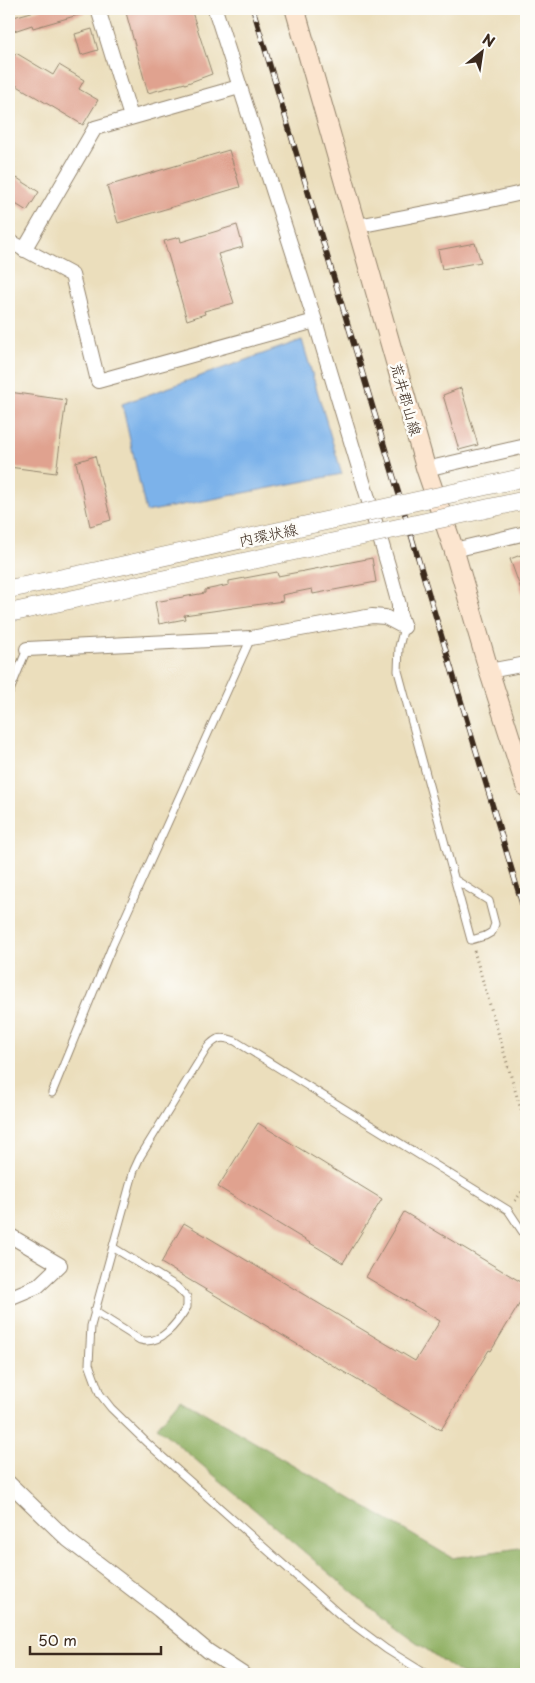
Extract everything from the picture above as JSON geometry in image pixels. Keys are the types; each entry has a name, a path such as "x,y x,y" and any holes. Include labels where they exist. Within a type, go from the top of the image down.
{"main road":[{"name":"荒井郡山線","path":"295,9 426,468 454,550 489,671 526,787"}],"street":[{"path":"98,9 131,117"},
{"path":"215,9 315,321 400,606 399,613 404,627"},
{"path":"24,250 96,128 239,87"},
{"path":"358,226 526,192"},
{"path":"9,241 72,275 98,381 315,321"},
{"path":"426,468 526,446"},
{"name":"内環状線","path":"9,589 526,477"},
{"path":"9,613 526,500"},
{"path":"454,550 526,533"},
{"path":"27,649 251,638 372,616 385,618 404,627"},
{"path":"489,671 526,664"},
{"path":"9,1235 60,1265 38,1286 9,1298"},
{"path":"9,1483 68,1540 160,1610 208,1651 243,1674"}],"lane":[{"path":"404,627 399,648 398,671 454,880 471,940 492,932 495,924 489,901 454,880"},
{"path":"52,1093 113,944 251,638"},
{"path":"9,693 27,649"},
{"path":"426,1674 386,1649 339,1614 146,1443 111,1408 100,1394 89,1364 91,1326 94,1311 114,1248 134,1170 140,1157 207,1048 214,1039 221,1037 235,1041 508,1210 526,1237"},
{"path":"94,1311 146,1342 154,1341 167,1332 188,1307 187,1297 176,1286 114,1248"}],"path":[{"path":"471,940 526,1127"},
{"path":"526,1077 522,1078 526,1092"},
{"path":"508,1210 526,1186"}],"green space":[{"path":"181,1399 452,1558 526,1547 526,1674 462,1674 380,1616 157,1427"}],"water":[{"path":"302,340 342,474 146,512 122,404"}],"building":[{"path":"42,9 85,9 85,13 33,28 32,25 14,31 10,18"},
{"path":"125,9 191,9 212,74 185,84 148,93"},
{"path":"92,29 98,50 81,55 75,34"},
{"path":"16,53 53,75 59,65 84,80 79,89 98,100 83,125 9,81 9,66"},
{"path":"229,150 240,187 118,223 107,186"},
{"path":"9,178 15,182 17,178 39,192 27,211 9,200"},
{"path":"237,225 243,247 218,254 234,303 204,311 205,314 187,320 164,241 180,237 181,242"},
{"path":"475,243 481,262 442,269 438,250"},
{"path":"461,388 478,445 459,450 443,395"},
{"path":"9,392 66,400 56,473 9,467"},
{"path":"95,456 111,520 90,526 76,462"},
{"path":"526,553 526,597 524,598 510,559"},
{"path":"372,558 376,582 313,594 312,589 282,595 283,601 184,615 185,619 159,624 155,602 205,593 205,590 229,585 229,581 277,572 278,576"},
{"path":"258,1123 382,1199 343,1263 218,1187"},
{"path":"404,1212 526,1285 526,1293 441,1430 161,1263 184,1223 415,1361 440,1321 366,1277"}],"railway":[{"path":"253,9 526,917"}]}
